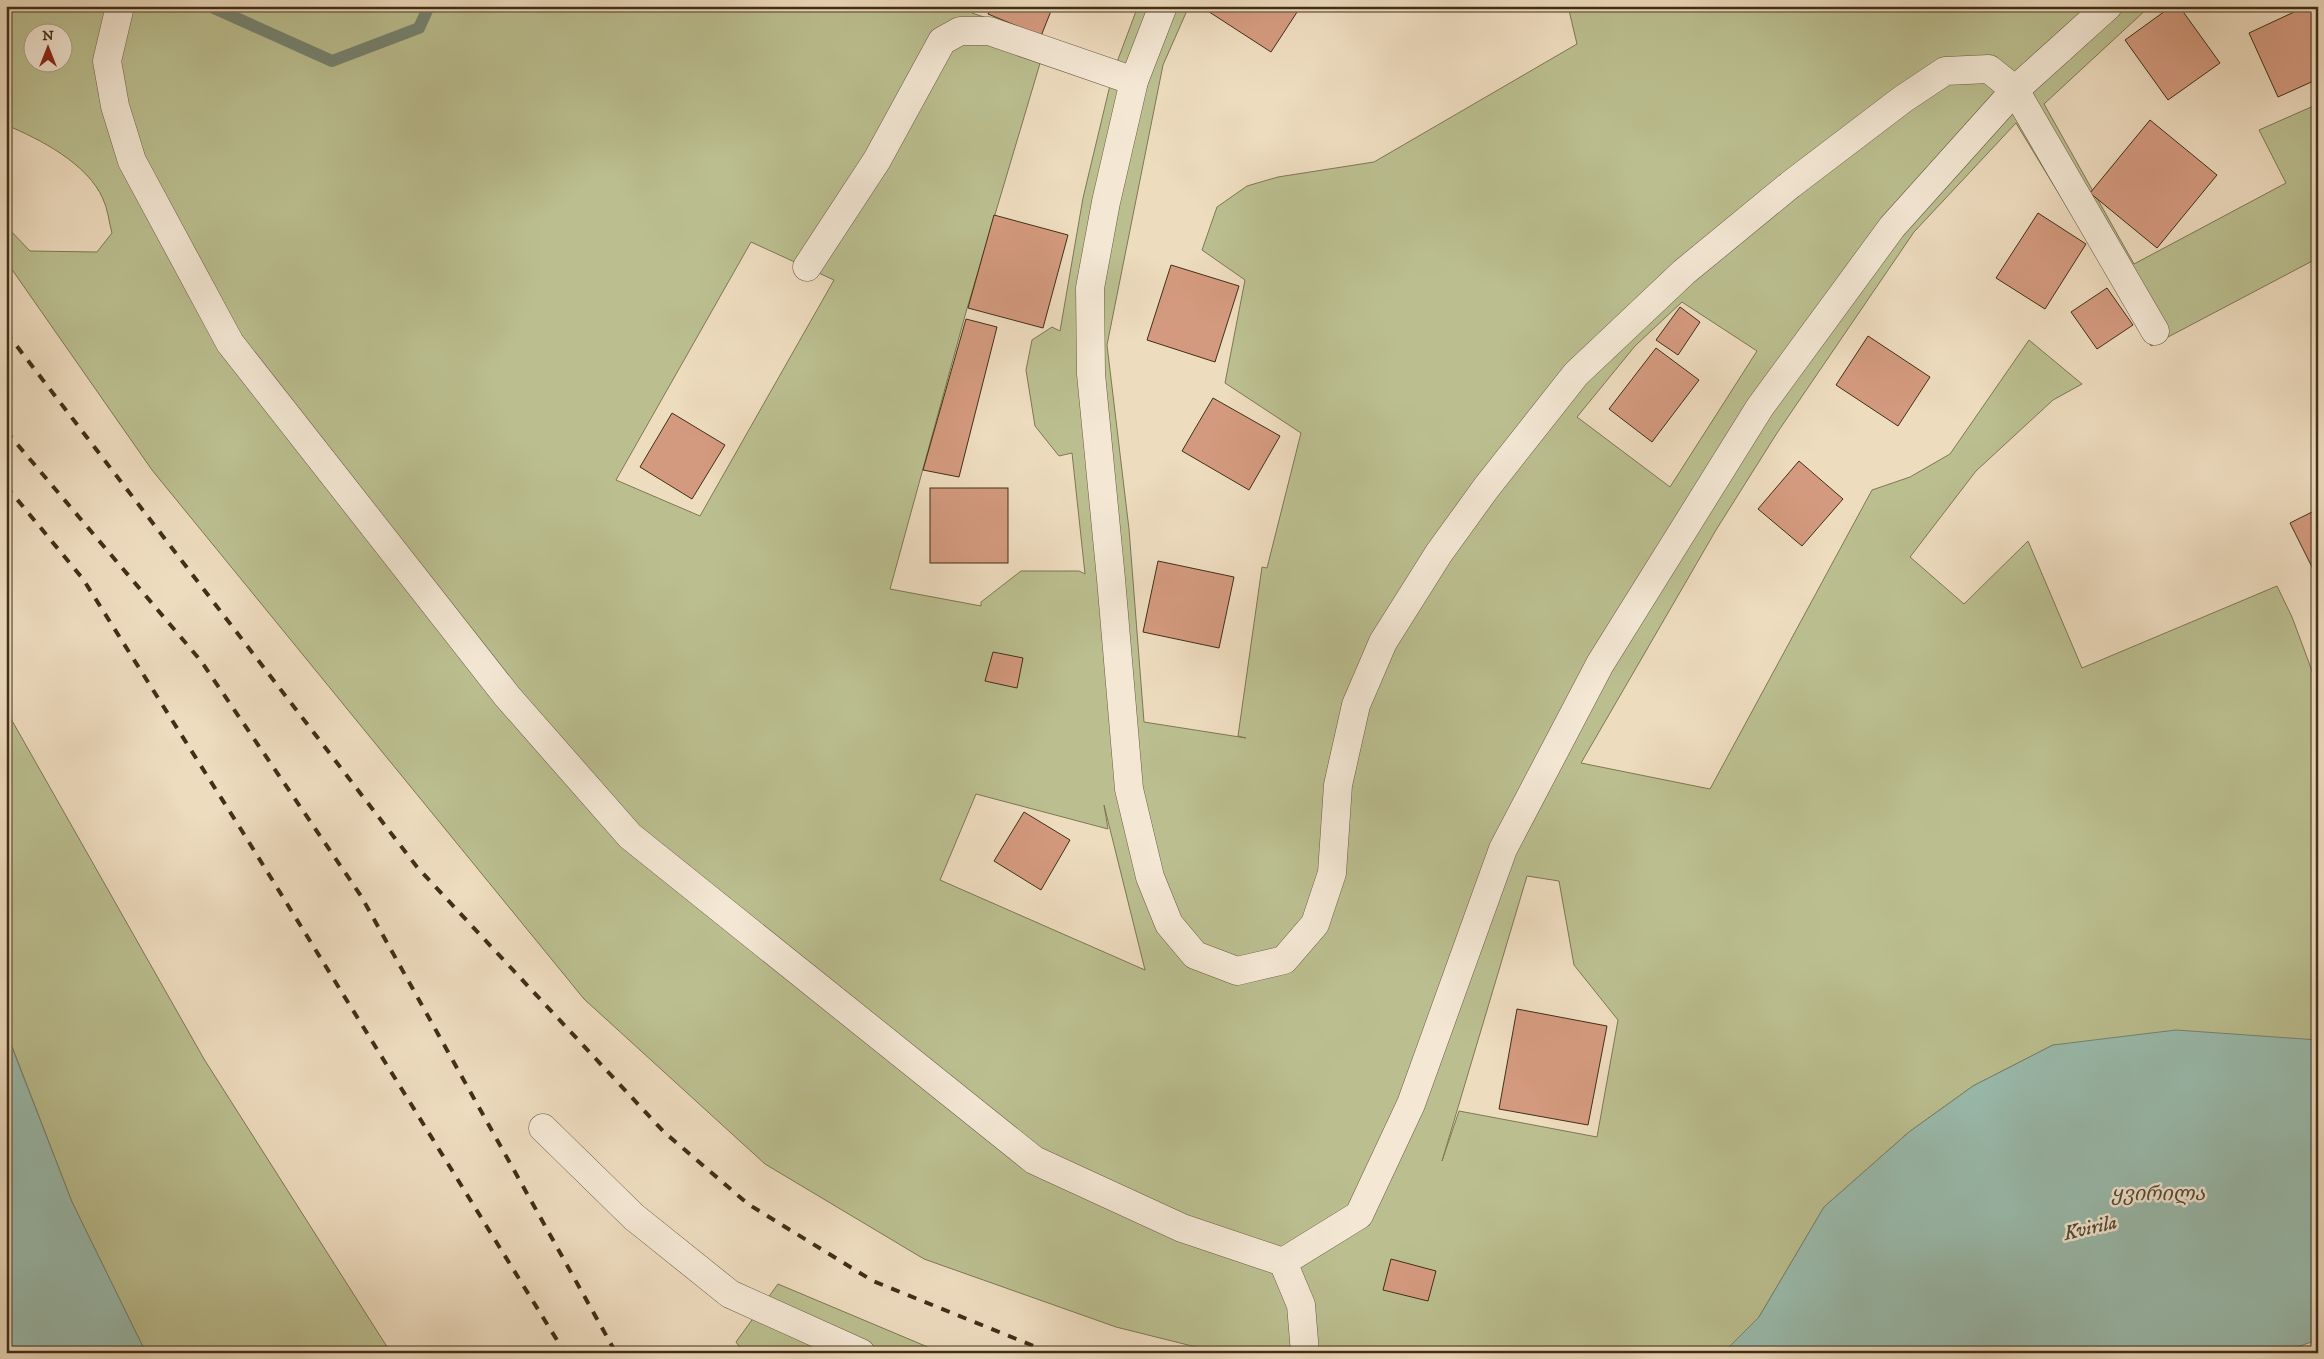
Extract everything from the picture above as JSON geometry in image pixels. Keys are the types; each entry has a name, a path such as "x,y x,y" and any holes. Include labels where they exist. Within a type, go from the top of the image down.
{"street":[{"path":"120,6 107,61 115,106 132,160 230,343 507,696 630,836 1034,1160 1182,1228 1283,1262 1301,1304 1305,1353"},
{"path":"1163,6 1134,81 1106,202 1090,288 1090,374 1111,580 1129,789 1150,877 1169,924 1195,955 1237,971 1284,960 1315,924 1332,873 1338,785 1356,705 1383,642 1439,553 1470,509 1576,374 1684,272 1775,197 1903,99 1945,71 1989,69 2015,90 2155,331"},
{"path":"1283,1262 1359,1215 1410,1104 1503,849 1600,664 1760,407 1892,227 2015,90 2108,6"},
{"path":"807,267 877,160 942,41 960,32 989,32 1134,81"},
{"path":"543,1128 634,1217 730,1294 861,1353"}],"green space":[{"path":"6,6 974,6 972,13 1117,62 1138,6 1189,6 1163,65 1107,345 1129,529 1144,722 1246,738 1238,736 1262,567 1267,568 1301,433 1225,383 1245,280 1202,250 1217,207 1247,186 1278,177 1374,162 1577,44 1568,6 2150,6 2044,104 2134,264 2286,183 2259,130 2318,104 2318,258 2151,346 2016,123 1914,232 1777,433 1716,530 1581,763 1710,789 1872,490 1910,477 1950,454 2029,340 2082,384 2053,400 1976,471 1910,557 1964,604 2028,541 2082,668 2277,586 2292,617 2318,687 2318,1040 2053,1045 1973,1086 1909,1132 1824,1207 1759,1317 1723,1353 1220,1353 1116,1327 924,1259 765,1164 584,999 152,470 6,261 6,226 30,251 97,252 112,233 105,203 96,186 75,164 62,154 6,125","holes":["1041,60 1111,81 1083,198 1060,331 1052,327 1032,340 1026,370 1035,426 1059,456 1072,453 1085,574 1079,571 1021,571 981,602 981,606 890,589 966,312","751,242 834,280 700,516 616,480","1682,302 1757,351 1670,487 1577,417 1635,346","976,794 1108,829 1104,805 1145,970 940,880","1527,876 1559,881 1574,965 1618,1020 1597,1137 1459,1111 1442,1161"]},
{"path":"6,710 204,1059 391,1353 146,1353 72,1202 6,1031"},
{"path":"778,1284 942,1353 744,1353 736,1342"}],"water":[{"name":"ყვირილა","path":"2176,1030 2318,1040 2318,1340 2278,1353 1723,1353 1759,1317 1824,1207 1909,1132 1973,1086 2053,1045"},
{"path":"6,1032 72,1202 146,1353 6,1353"}],"building":[{"path":"992,6 1053,6 1041,36 988,14"},
{"path":"1200,6 1301,6 1271,52"},
{"path":"2172,6 2179,6 2220,63 2168,100 2125,40"},
{"path":"2307,6 2318,6 2318,79 2278,97 2249,33"},
{"path":"2150,120 2217,175 2157,248 2090,193"},
{"path":"2038,213 2086,244 2045,309 1996,278"},
{"path":"994,215 1068,235 1043,328 968,308"},
{"path":"1171,265 1239,286 1215,362 1147,340"},
{"path":"2107,288 2133,325 2097,349 2071,312"},
{"path":"1680,307 1700,322 1678,355 1656,340"},
{"path":"966,319 997,327 959,477 923,470"},
{"path":"1868,336 1930,377 1898,426 1836,385"},
{"path":"1656,348 1699,380 1652,442 1609,409"},
{"path":"1213,398 1280,436 1249,490 1182,451"},
{"path":"672,413 725,445 692,499 640,467"},
{"path":"1799,461 1843,499 1802,546 1758,509"},
{"path":"930,488 1008,488 1008,563 930,563"},
{"path":"2318,509 2318,579 2290,523"},
{"path":"1158,561 1234,577 1219,648 1143,632"},
{"path":"993,652 1023,658 1017,688 985,681"},
{"path":"1024,812 1070,840 1041,890 994,861"},
{"path":"1517,1009 1607,1026 1588,1125 1499,1109"},
{"path":"1391,1259 1436,1271 1428,1301 1383,1290"}],"waterway":[{"path":"214,8 332,61 419,28 429,6"}],"railway":[{"path":"6,332 417,867 664,1132 748,1204 873,1281 1051,1353"},
{"path":"6,431 201,661 361,896 616,1353"},
{"path":"6,486 83,579 242,831 565,1353"}],"water label":[{"name":"Kvirila","path":"2090,1227"}]}
